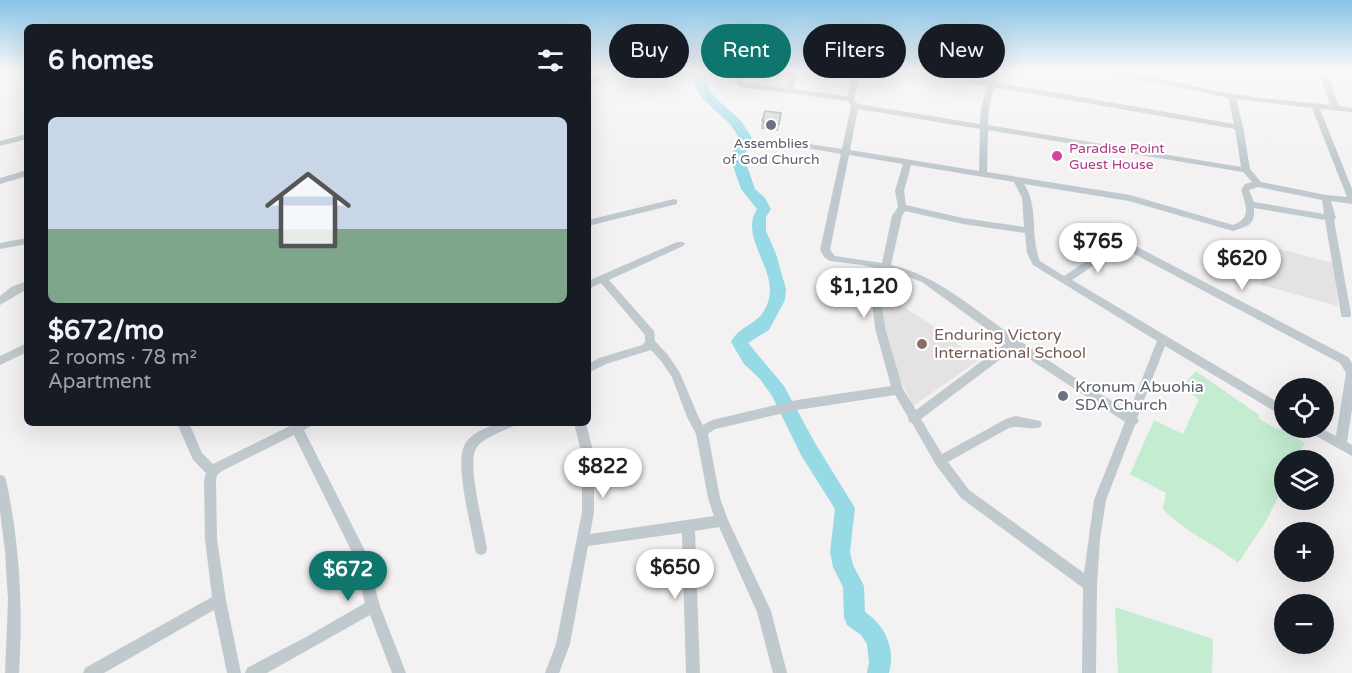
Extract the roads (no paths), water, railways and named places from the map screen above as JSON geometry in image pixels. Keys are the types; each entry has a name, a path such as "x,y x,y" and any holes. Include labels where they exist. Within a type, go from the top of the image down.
{"street":[{"path":"849,101 984,128 1246,170"},
{"path":"983,173 984,128 988,101"},
{"path":"1085,101 1239,128"},
{"path":"1232,101 1246,170 1258,184"},
{"path":"1276,101 1352,110"},
{"path":"1333,101 1335,107"},
{"path":"852,102 847,152 825,250 827,255 833,259 903,271 925,280 1014,343 1133,421"},
{"path":"784,142 1130,198 1233,228 1248,221 1250,204 1246,188 1258,184 1326,198 1352,200 1315,106"},
{"path":"0,144 24,137"},
{"path":"886,267 897,216 902,207 901,185 907,163"},
{"path":"0,181 24,174"},
{"path":"1017,180 1026,194 1030,254 1036,263 1274,406"},
{"path":"1326,198 1346,314"},
{"path":"591,222 674,202"},
{"path":"1250,204 1331,218"},
{"path":"902,207 963,221 1029,231"},
{"path":"0,246 24,242"},
{"path":"1065,280 1118,244 1124,243 1344,360 1352,372 1346,448 1328,438"},
{"path":"591,284 680,244"},
{"path":"903,271 886,283 876,296 880,328 898,390 913,419 965,494 1090,585"},
{"path":"591,367 603,361 645,348 650,343 650,334 602,279"},
{"path":"0,301 24,286"},
{"path":"1089,673 1090,585 1100,500 1133,421 1163,339"},
{"path":"650,343 660,351 670,366 681,386 689,412 702,432 711,488 722,521 764,611 780,673"},
{"path":"913,419 1014,343"},
{"path":"0,361 24,349"},
{"path":"702,432 711,425 797,405 898,390"},
{"path":"940,461 1006,424 1016,421 1036,424"},
{"path":"184,426 197,456 212,472"},
{"path":"234,673 219,600 211,539 210,480 212,472 300,426"},
{"path":"302,426 358,550 373,606 399,673"},
{"path":"481,549 467,469 469,448 481,436 503,426"},
{"path":"552,673 563,644 588,512 588,455 581,426"},
{"path":"0,480 8,513 15,585 12,673"},
{"path":"583,541 722,521"},
{"path":"688,526 693,673"},
{"path":"90,673 219,600"},
{"path":"252,673 373,606"}],"waterway":[{"path":"713,101 737,124 747,140 739,154 739,163 748,189 760,201 764,209 759,217 759,231 769,254 778,289 777,300 763,326 746,334 739,342 750,359 766,374 778,391 808,449 845,508 840,552 843,567 853,586 855,617 870,629 878,644 880,656 878,673"}],"place":[{"name":"Assemblies of God Church","path":"771,125"},
{"name":"Paradise Point Guest House","path":"1057,156"},
{"name":"Enduring Victory International School","path":"922,344"},
{"name":"Kronum Abuohia SDA Church","path":"1063,396"}]}
